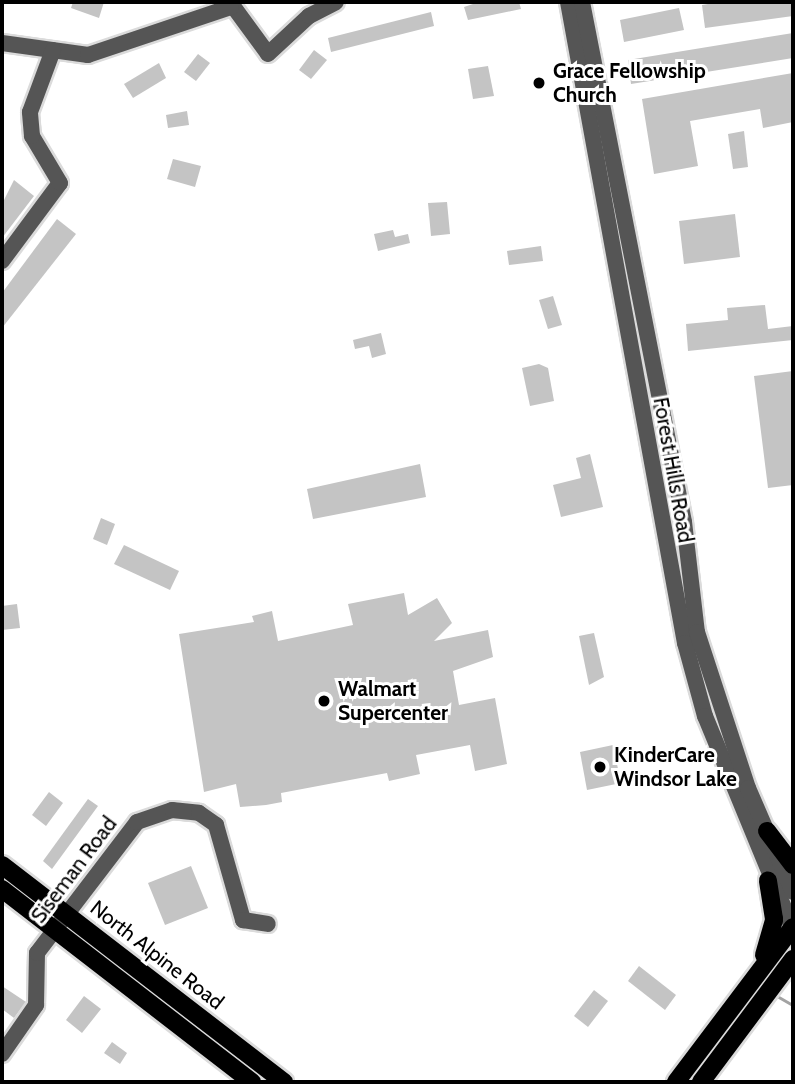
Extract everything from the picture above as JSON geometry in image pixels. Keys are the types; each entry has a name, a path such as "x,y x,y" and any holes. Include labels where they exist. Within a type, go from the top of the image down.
{"main road":[{"path":"767,831 793,865"},
{"name":"North Alpine Road","path":"2,865 285,1082"},
{"path":"743,993 771,940 768,880"},
{"name":"North Alpine Road","path":"2,889 253,1082"},
{"path":"676,1082 793,928"},
{"path":"701,1082 793,959"},
{"path":"762,1001 779,984 793,982"}],"street":[{"path":"2,43 88,55 231,5 268,54 309,16 336,2"},
{"name":"Forest Hills Road","path":"568,2 685,643 705,716 768,880 793,928"},
{"name":"Forest Hills Road","path":"582,2 684,522 697,632 767,831 793,892"},
{"path":"2,261 60,183 32,136 30,112 53,50"},
{"name":"Siseman Road","path":"2,1054 35,1008 34,962 54,930 137,822 172,810 199,813 216,825 243,920 268,924"}],"building":[{"path":"73,2 104,2 99,18 71,8"},
{"path":"479,2 519,2 521,9 468,20 464,7"},
{"path":"720,2 793,2 793,16 705,28 702,5"},
{"path":"679,8 684,30 624,42 620,20"},
{"path":"431,12 434,26 331,52 328,38"},
{"path":"793,33 793,58 631,84 628,60"},
{"path":"314,50 327,60 311,79 299,70"},
{"path":"198,54 210,63 196,81 184,72"},
{"path":"159,63 166,78 133,98 124,84"},
{"path":"488,66 494,96 473,99 468,69"},
{"path":"793,73 793,122 763,128 760,109 690,121 698,166 654,174 642,99"},
{"path":"187,111 189,125 168,128 166,115"},
{"path":"744,131 748,167 733,169 728,134"},
{"path":"173,159 201,166 195,187 167,179"},
{"path":"14,180 34,196 2,238 2,204"},
{"path":"447,202 450,234 431,236 428,203"},
{"path":"735,214 740,257 684,264 679,221"},
{"path":"57,219 76,234 2,328 2,293"},
{"path":"393,230 395,237 408,234 410,243 378,251 374,234"},
{"path":"541,246 543,261 509,265 507,251"},
{"path":"553,296 562,325 548,329 539,300"},
{"path":"765,305 768,329 793,326 793,340 688,351 686,324 728,320 727,308"},
{"path":"381,333 386,354 372,358 369,346 355,349 353,340"},
{"path":"539,364 548,368 554,401 530,406 522,368"},
{"path":"793,371 793,485 768,488 754,376"},
{"path":"590,454 603,507 561,517 553,485 581,478 576,458"},
{"path":"420,464 426,497 313,519 307,489"},
{"path":"101,518 115,524 107,545 93,539"},
{"path":"124,545 179,571 170,590 114,564"},
{"name":"Walmart Supercenter","path":"404,593 408,615 437,598 452,623 434,641 488,630 493,657 453,671 459,705 495,698 507,764 475,771 470,745 416,755 420,774 389,781 387,773 281,793 282,802 266,805 240,807 236,784 204,792 179,634 254,622 252,616 272,611 278,641 353,625 348,604"},
{"path":"17,604 20,628 2,630 2,606"},
{"path":"594,633 604,677 589,685 579,636"},
{"name":"KinderCare Windsor Lake","path":"613,745 621,783 587,790 580,752"},
{"path":"49,792 63,803 46,826 32,815"},
{"path":"88,799 98,806 52,869 43,861"},
{"path":"191,866 208,908 165,925 148,883"},
{"path":"639,966 676,995 665,1010 628,981"},
{"path":"2,986 26,1002 14,1018 2,1009"},
{"path":"594,990 608,1001 588,1027 574,1016"},
{"path":"84,996 101,1009 82,1033 66,1020"},
{"path":"112,1042 127,1053 120,1064 104,1053"}],"waterway":[{"path":"779,997 793,1005"}],"place":[{"name":"Grace Fellowship Church","path":"539,83"},
{"name":"Walmart Supercenter","path":"324,701"},
{"name":"KinderCare Windsor Lake","path":"600,767"}]}
